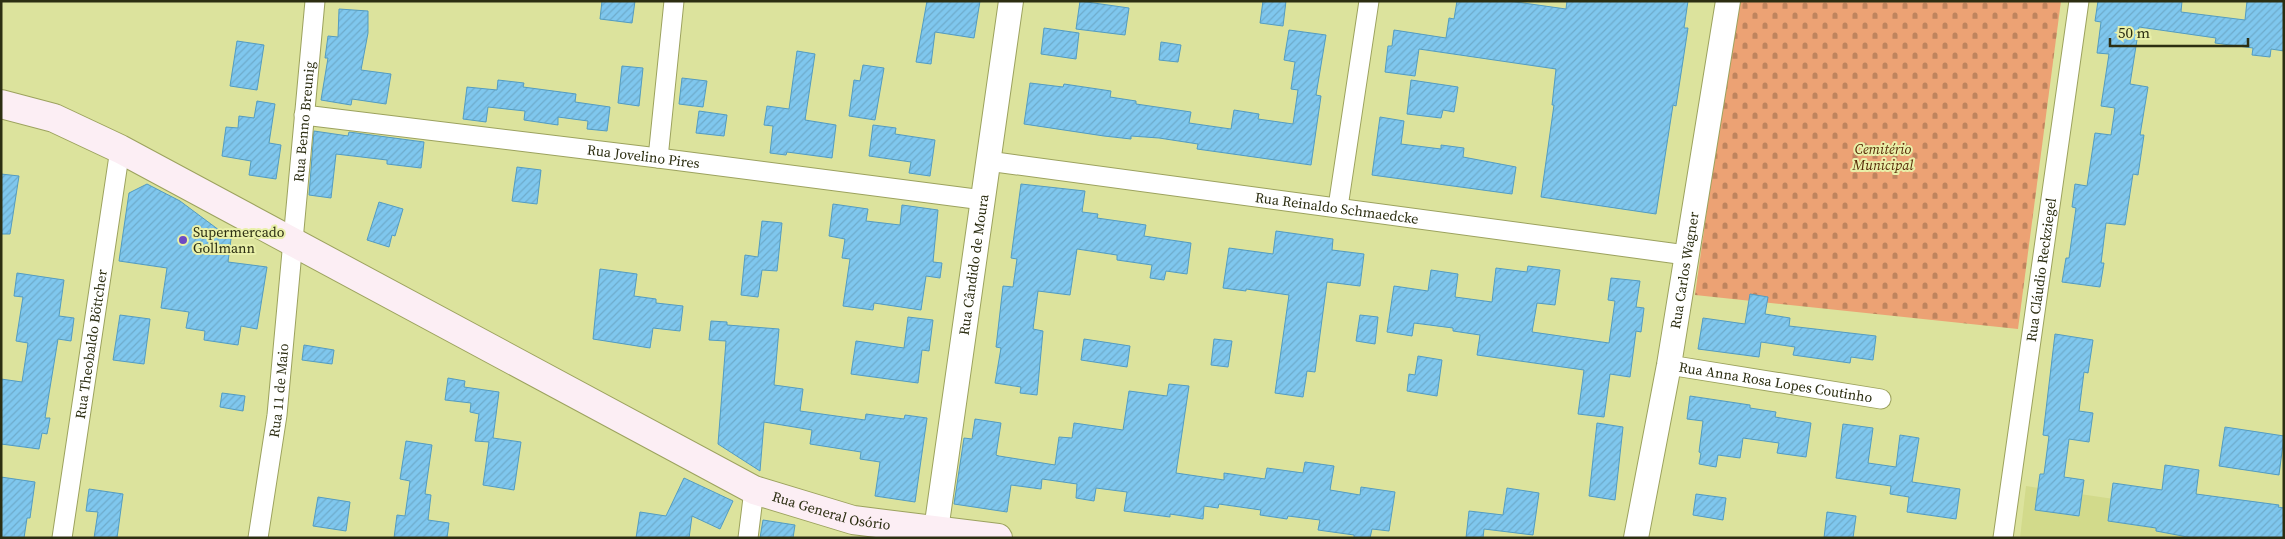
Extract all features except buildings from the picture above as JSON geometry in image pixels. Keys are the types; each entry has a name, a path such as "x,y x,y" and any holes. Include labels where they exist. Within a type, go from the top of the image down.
{"main road":[{"name":"Rua General Osório","path":"1,104 54,118 120,149 754,490 853,520 998,538"}],"street":[{"name":"Rua Benno Breunig","path":"293,242 315,1"},
{"path":"658,158 674,1"},
{"name":"Rua Cândido de Moura","path":"936,530 1011,1"},
{"path":"1338,207 1369,1"},
{"name":"Rua Carlos Wagner","path":"1636,538 1669,365 1728,1"},
{"name":"Rua Cláudio Reckziegel","path":"2003,538 2079,1"},
{"name":"Rua Jovelino Pires","path":"304,115 983,200"},
{"name":"Rua Theobaldo Böttcher","path":"62,538 120,149"},
{"name":"Rua Reinaldo Schmaedcke","path":"988,161 1686,255"},
{"name":"Rua 11 de Maio","path":"258,538 277,416 293,242"},
{"name":"Rua Anna Rosa Lopes Coutinho","path":"1669,365 1881,399"},
{"path":"748,538 754,490"}],"shaded area":[{"path":"2026,486 2284,524 2284,538 2020,538"}],"green space":[{"name":"Cemitério Municipal","path":"1736,1 2061,1 2018,329 1695,295"}],"place":[{"name":"Supermercado Gollmann","path":"183,240"}]}
